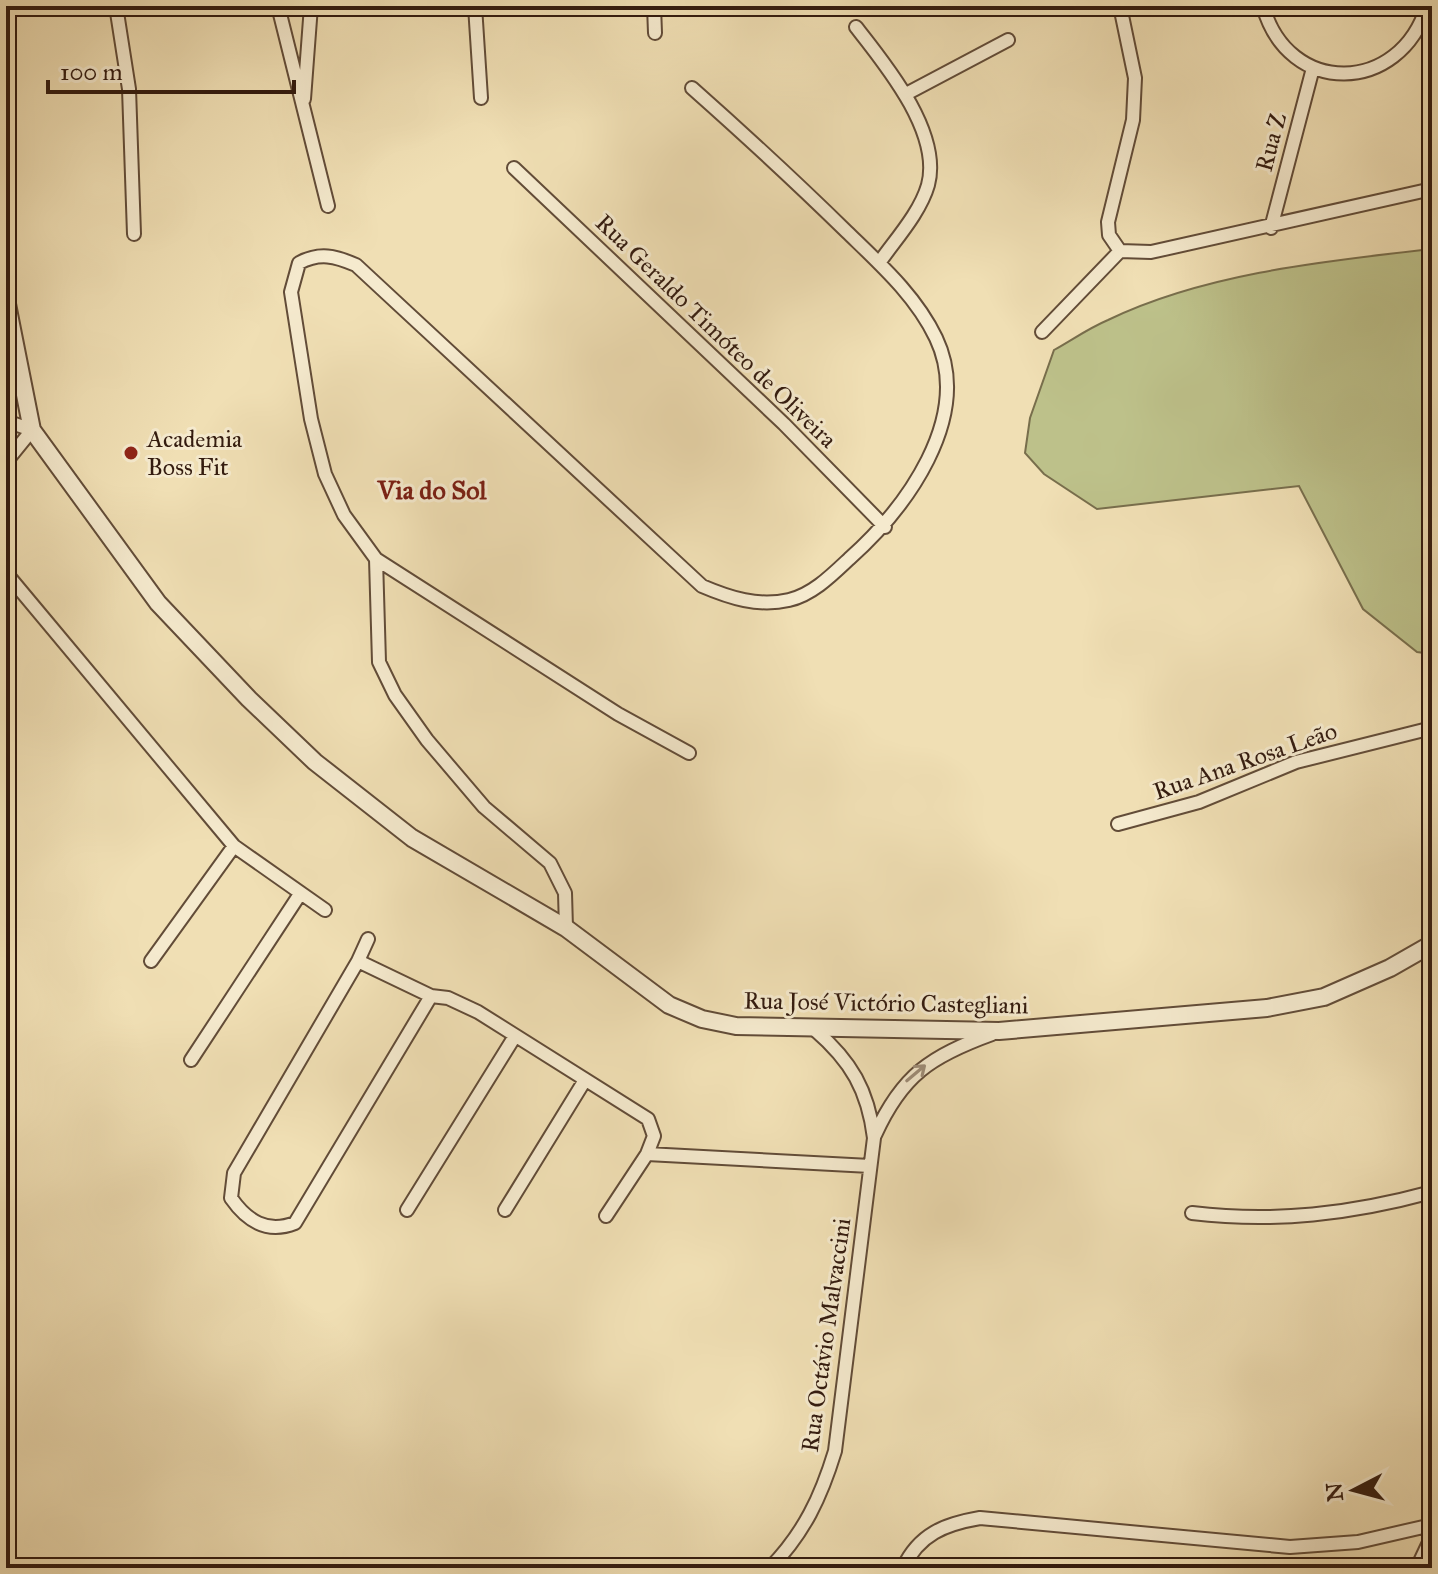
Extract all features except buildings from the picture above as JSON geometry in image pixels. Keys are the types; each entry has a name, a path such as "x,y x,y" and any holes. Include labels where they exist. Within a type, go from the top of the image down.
{"street":[{"path":"116,6 129,89 134,234"},
{"path":"278,6 328,206"},
{"path":"304,110 311,6"},
{"path":"475,6 481,98"},
{"path":"654,6 655,33"},
{"path":"1120,6 1135,78 1133,120 1108,222 1109,235 1120,251"},
{"path":"1263,6 1268,26 1286,52 1313,68 1344,75 1374,69 1401,53 1420,28 1427,6"},
{"path":"856,27 906,94 926,146 930,169 927,186 879,263"},
{"path":"906,94 1008,40"},
{"name":"Rua Z","path":"1271,228 1313,68"},
{"path":"689,753 618,714 376,559 344,515 325,474 311,419 291,292 299,263 313,256 334,256 356,265 384,287 702,586 730,598 757,603 791,600 824,582 885,527 927,463 943,420 947,378 937,340 921,313 879,263 692,88"},
{"name":"Rua Geraldo Timóteo de Oliveira","path":"514,168 784,424 885,527"},
{"path":"1042,332 1120,251 1151,252 1271,228 1432,189"},
{"path":"6,299 32,430"},
{"path":"6,421 32,430"},
{"path":"6,462 32,430"},
{"name":"Rua José Victório Castegliani","path":"32,430 158,603 249,699 315,762 412,838 566,928 638,984 669,1005 691,1014 736,1026 815,1030 999,1031 1267,1008 1324,997 1390,968 1432,944"},
{"path":"376,559 377,648 379,662 395,695 427,740 484,807 550,863 565,893 566,928"},
{"path":"6,573 234,846 325,910"},
{"name":"Rua Ana Rosa Leão","path":"1118,824 1199,802 1296,762 1432,728"},
{"path":"151,961 234,846"},
{"path":"191,1060 300,894"},
{"path":"368,939 234,1173 231,1198 240,1211 258,1225 283,1228 295,1223 431,996"},
{"path":"358,961 431,996 448,998 648,1119 654,1136 647,1154 606,1216"},
{"name":"Rua Octávio Malvaccini","path":"815,1030 853,1068 865,1090 874,1138"},
{"name":"Rua Octávio Malvaccini","path":"770,1568 803,1529 823,1492 835,1451 874,1138 889,1105 919,1069 967,1043 999,1031"},
{"path":"407,1210 515,1036"},
{"path":"505,1210 585,1080"},
{"path":"647,1154 870,1166"},
{"path":"1192,1213 1284,1219 1370,1209 1432,1192"},
{"path":"903,1568 925,1537 949,1523 980,1518 1290,1547 1358,1542 1432,1525"},
{"path":"1417,1568 1432,1536"}],"green space":[{"path":"1432,249 1432,654 1417,652 1363,609 1299,486 1097,509 1044,474 1025,453 1030,418 1054,350 1101,323 1145,304 1225,280 1308,264"}],"place":[{"name":"Academia Boss Fit","path":"131,453"}],"district":[{"name":"Via do Sol","path":"432,490"}]}
